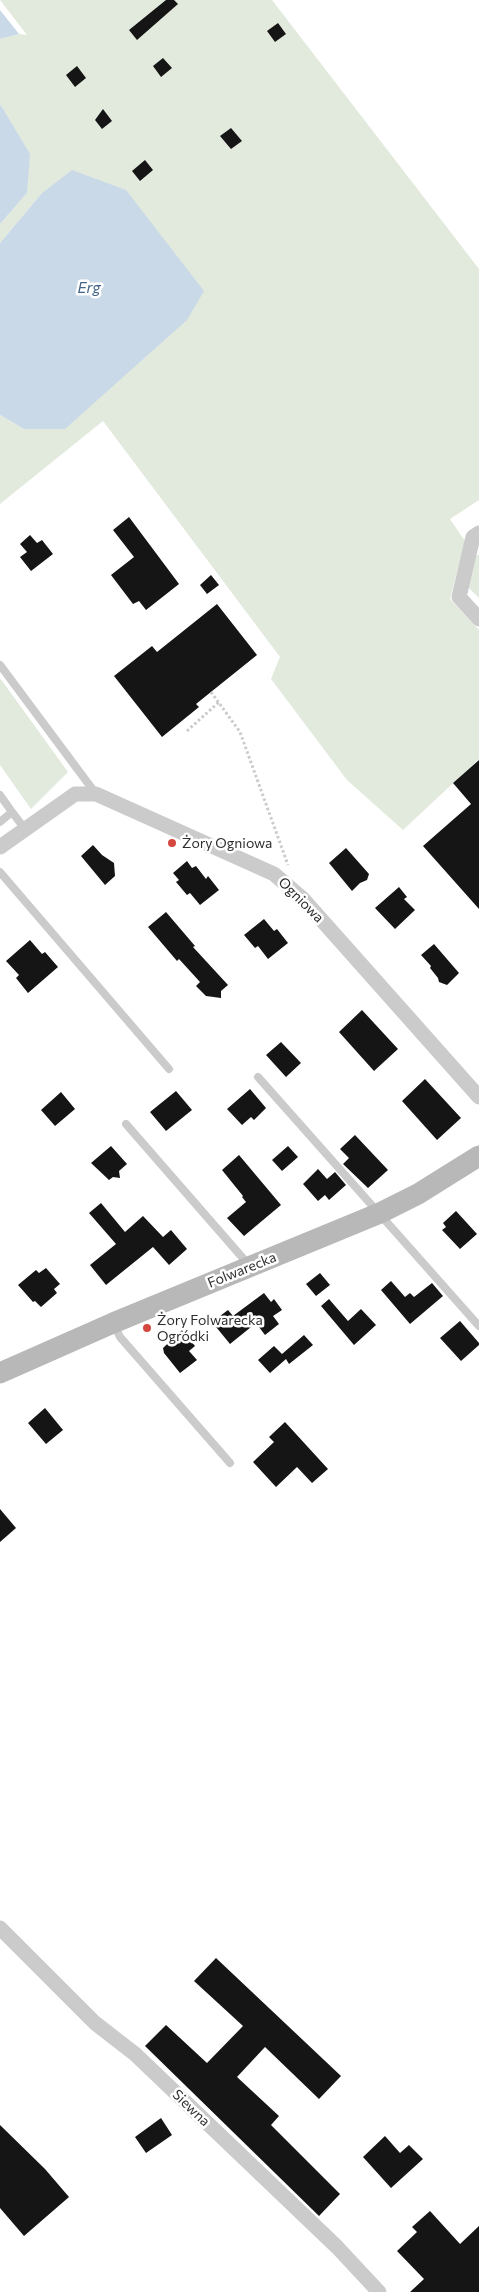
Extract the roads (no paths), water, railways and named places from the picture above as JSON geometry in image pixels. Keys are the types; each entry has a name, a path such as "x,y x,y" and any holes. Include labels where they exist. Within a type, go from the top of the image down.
{"street":[{"path":"479,533 473,537 459,597 479,619"},
{"path":"0,847 76,794 96,794"},
{"name":"Ogniowa","path":"96,794 274,874 288,885 303,898 479,1097"},
{"name":"Folwarecka","path":"0,1373 113,1323 380,1213 418,1194 479,1156"},
{"name":"Siewna","path":"0,1928 96,2022 135,2054 337,2247 379,2292"}],"lane":[{"path":"0,665 96,794"},
{"path":"0,795 25,829"},
{"path":"0,822 12,812"},
{"path":"0,872 169,1069"},
{"path":"258,1077 479,1326"},
{"path":"126,1124 250,1267"},
{"path":"113,1323 120,1336 230,1463"}],"water":[{"path":"0,10 19,34 0,39"},
{"path":"0,104 30,154 27,193 0,224"},
{"name":"Erg","path":"72,170 126,190 204,291 187,320 65,429 24,429 0,415 0,243 41,194"}],"place":[{"name":"Żory Ogniowa","path":"172,843"},
{"name":"Żory Folwarecka Ogródki","path":"147,1328"}]}
